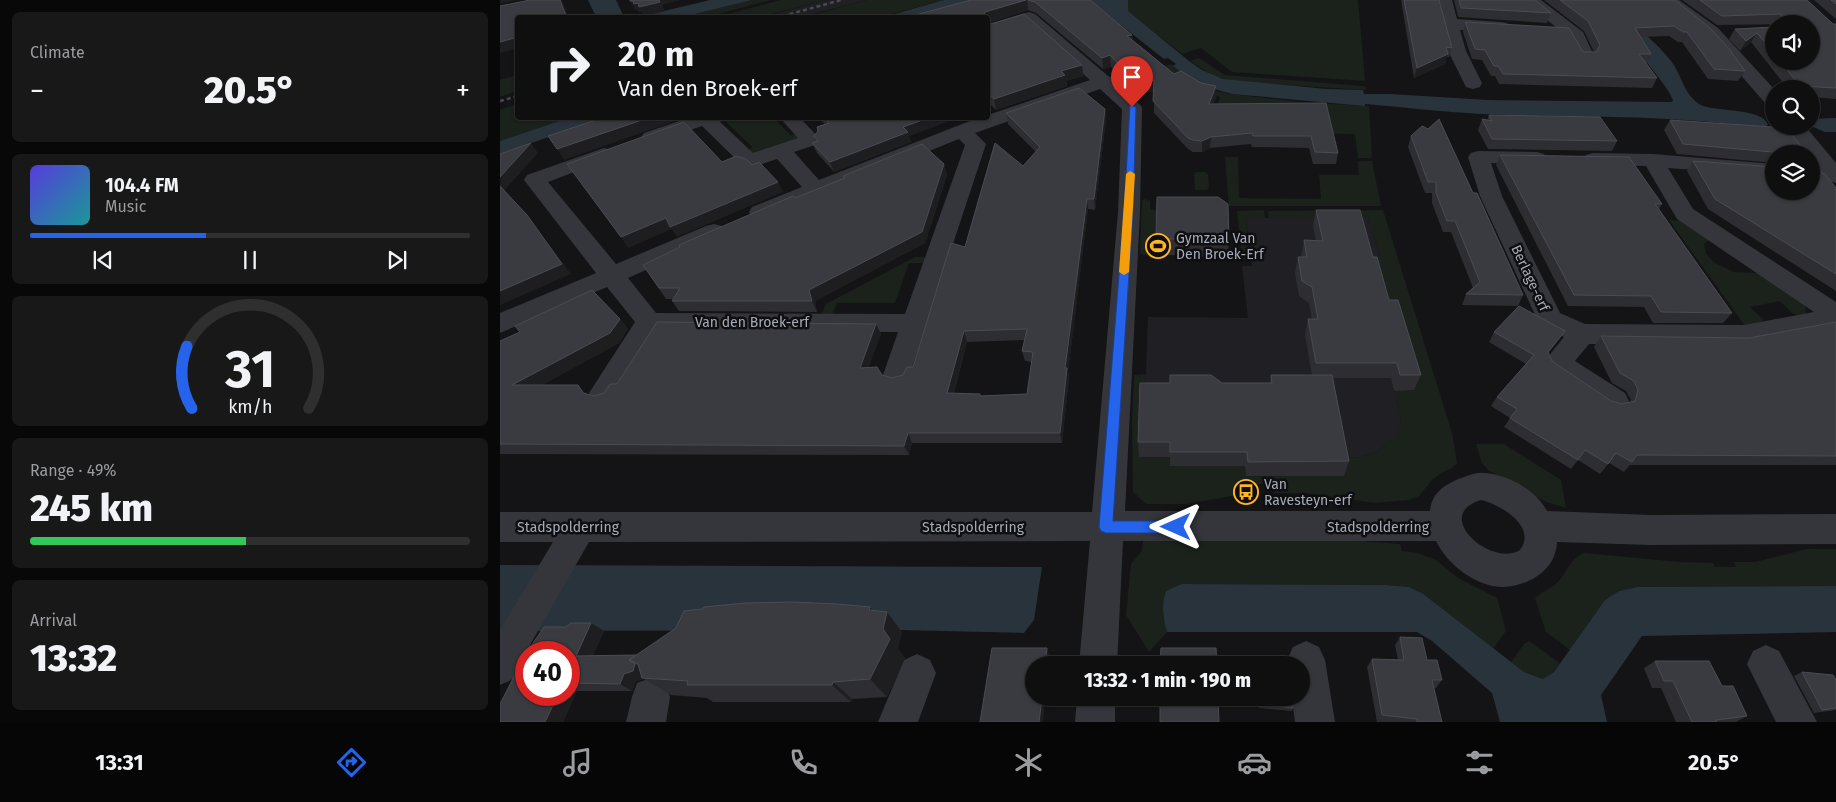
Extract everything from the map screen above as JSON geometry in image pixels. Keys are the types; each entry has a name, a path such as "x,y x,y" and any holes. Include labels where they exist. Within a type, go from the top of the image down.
{"street":[{"path":"1444,0 1457,51 1473,83"},
{"path":"1531,0 1577,36 1585,56"},
{"path":"1669,0 1712,32 1765,91"},
{"path":"990,28 1029,17 1105,81 1132,107 1129,212 1099,656"},
{"path":"1450,24 1520,28"},
{"path":"1540,29 1569,31"},
{"path":"1712,32 1730,31"},
{"path":"990,118 1105,81"},
{"path":"602,393 649,322 535,180 700,120"},
{"path":"707,120 750,162 811,140 792,120"},
{"path":"500,324 612,274 815,188 985,120"},
{"path":"897,375 976,144 973,124"},
{"path":"1802,135 1835,175"},
{"path":"781,150 815,188"},
{"name":"Berlage-erf","path":"1765,169 1653,160 1478,157 1491,196 1550,319 1582,334 1744,335 1836,316"},
{"name":"Berlage-erf","path":"1653,160 1685,214 1836,316"},
{"path":"1820,173 1835,175"},
{"name":"Van den Broek-erf","path":"649,322 915,323"},
{"path":"1582,334 1557,363 1615,401"},
{"path":"1481,486 1495,488 1509,494 1532,514 1538,526 1539,550 1532,560 1522,567 1509,570 1496,569 1469,558 1454,543 1445,526 1444,513 1448,502 1456,493 1467,488 1481,486"},
{"name":"Stadspolderring","path":"500,526 572,541 1106,527 1445,526"},
{"path":"1538,526 1651,530 1836,529"},
{"path":"507,654 572,541"},
{"path":"1766,664 1797,722"},
{"path":"898,722 917,673"},
{"path":"1310,688 1315,722"},
{"path":"1095,722 1096,706"}],"shaded area":[{"path":"588,0 616,0 623,15 595,15"},
{"path":"710,0 752,0 691,15 647,15"},
{"path":"752,0 771,0 715,15 691,15"},
{"path":"781,0 826,0 768,15 724,15"},
{"path":"826,0 867,0 809,15 771,15"},
{"path":"867,0 944,0 888,15 812,15"},
{"path":"944,0 983,0 927,15 892,15"},
{"path":"1089,0 1128,0 1128,11 1189,61 1202,70 1223,79 1327,89 1363,90 1364,94 1488,100 1672,102 1673,100 1666,88 1642,55 1623,15 1666,54 1687,91 1695,101 1708,107 1739,111 1758,116 1765,120 1765,126 1761,128 1656,118 1481,114 1232,94 1197,84 1173,66 1176,64 1168,58 1164,59"},
{"path":"1128,0 1358,0 1365,81 1232,72 1201,48 1182,54 1127,11"},
{"path":"1199,58 1225,75 1362,86 1366,87 1366,90 1237,82 1214,76 1190,61"},
{"path":"1171,64 1213,90 1231,94 1309,103 1369,106 1372,158 1358,158 1355,134 1221,133 1218,103 1220,97 1203,93 1162,67"},
{"path":"515,76 515,92 500,97 500,80"},
{"path":"515,105 515,120 562,120 500,141 500,110"},
{"path":"1836,118 1836,132 1820,130 1820,119"},
{"path":"562,120 597,120 500,154 500,141"},
{"path":"718,120 776,120 790,135 795,134 799,139 754,155 749,150 752,147 725,121 720,122"},
{"path":"1225,157 1238,157 1239,198 1321,199 1319,175 1359,175 1358,161 1372,161 1381,206 1229,206"},
{"path":"1194,173 1208,174 1209,187 1207,190 1195,190"},
{"path":"1144,199 1150,201 1150,210 1157,210 1157,238 1153,237 1153,255 1143,255 1140,253 1142,201"},
{"path":"1264,210 1265,218 1246,218 1250,260 1242,260 1237,211"},
{"path":"1383,210 1452,433 1457,463 1432,480 1419,496 1409,500 1375,503 1306,493 1274,493 1273,484 1248,484 1249,493 1186,504 1146,504 1133,492 1132,419 1134,375 1146,374 1145,398 1141,398 1139,456 1170,457 1170,466 1245,466 1246,476 1279,477 1341,458 1359,457 1377,452 1395,436 1401,422 1400,414 1360,257 1380,257 1368,218 1269,218 1268,211"},
{"path":"1246,218 1368,218 1380,257 1391,378 1401,422 1396,436 1377,452 1359,457 1341,458 1279,477 1246,476 1245,466 1139,457 1141,398 1145,398 1148,317 1248,318 1242,266 1252,266"},
{"path":"1669,220 1682,221 1710,239 1704,244 1706,254 1715,263 1734,272 1757,273 1806,302 1805,318 1792,313 1780,301 1750,307 1763,319 1761,326 1745,326"},
{"path":"915,257 928,257 927,263 909,263 895,303 837,303 832,315 821,315 826,304"},
{"path":"1476,444 1504,444 1561,480 1566,508 1546,502 1488,470 1482,463"},
{"path":"1344,540 1400,544 1402,551 1418,553 1436,560 1458,578 1497,598 1506,631 1493,649 1422,593 1409,587 1386,585 1182,584 1163,614 1167,632 1149,652 1126,615 1131,564 1142,551 1143,541"},
{"path":"1806,549 1836,549 1836,586 1637,587 1619,591 1605,600 1570,650 1546,632 1535,598 1558,582 1573,561 1585,553 1680,562 1713,563 1715,567 1736,567 1734,562 1755,562"},
{"path":"500,565 1042,567 1034,620 1024,633 900,630 500,631"},
{"path":"1182,584 1386,585 1409,587 1422,593 1524,672 1543,679 1554,672 1605,600 1619,591 1637,587 1836,586 1836,632 1642,636 1601,695 1607,722 1500,722 1492,693 1432,641 1417,632 1167,632 1163,612 1163,601 1166,591"},
{"path":"1529,641 1560,663 1554,672 1543,679 1524,672 1511,662 1524,644"}],"building":[{"path":"530,0 560,0 566,15 515,15 515,38 500,42 500,6"},
{"path":"630,0 659,0 660,2 639,7 638,3 634,4"},
{"path":"971,0 1026,0 985,12 984,15 915,15"},
{"path":"1028,0 1090,0 1132,35 1127,36 1174,74 1181,71 1201,83 1216,86 1209,104 1326,103 1338,153 1315,152 1311,136 1253,136 1252,133 1211,137 1202,141 1188,138 1153,101 1154,80 1137,84 1110,55 1102,58 1035,2"},
{"path":"1404,0 1439,0 1452,48 1446,47 1448,54 1417,68"},
{"path":"1459,0 1535,0 1551,13 1461,8"},
{"path":"1560,0 1675,0 1710,28 1732,52 1745,71 1714,69 1687,32 1683,32 1674,26 1635,28 1651,54 1639,54 1657,78 1503,74 1498,66 1494,66 1485,50 1475,49 1465,22 1569,28 1583,52 1596,52 1600,45 1588,21"},
{"path":"1700,0 1807,0 1833,24 1836,24 1836,88 1820,87 1820,80 1795,80 1787,70 1820,70 1820,15 1722,16"},
{"path":"1024,14 1082,65 1061,71 1065,75 994,99 990,94 990,24"},
{"path":"1765,27 1765,42 1757,33 1746,41 1735,29"},
{"path":"1079,88 1105,109 1094,199 1087,199 1065,368 1067,368 1060,433 908,433 904,446 500,444 500,341 520,332 515,326 592,290 620,319 610,333 512,385 578,385 583,393 594,396 604,393 610,384 617,384 657,322 876,324 860,368 877,367 882,375 892,378 903,375 907,367 913,367 951,243 965,247 995,143 1023,166 1040,147 1006,113","holes":["1027,329 1022,351 1033,352 1027,394 980,396 980,394 947,393 964,331"]},
{"path":"1489,115 1600,117 1617,141 1492,139 1482,119 1492,121"},
{"path":"1439,119 1473,193 1477,193 1523,295 1466,294 1480,282 1455,221 1447,221 1436,193 1436,182 1428,182 1411,136 1422,126 1428,129"},
{"path":"596,120 642,120 557,149 548,136"},
{"path":"826,120 922,120 903,127 908,132 830,162 812,143 818,141 814,136 818,131 817,127 829,123"},
{"path":"1670,120 1765,126 1765,135 1792,135 1800,145 1765,145 1765,151 1683,144"},
{"path":"684,122 722,162 736,156 746,159 752,165 759,162 778,182 670,227 666,218 621,237 567,164"},
{"path":"531,143 500,177 500,154"},
{"path":"922,144 944,164 922,232 809,290 812,301 672,301 680,288 659,288 643,265 680,247 679,245 793,196 795,198 845,178 843,176"},
{"path":"1500,155 1629,157 1662,204 1655,204 1732,313 1661,312 1651,296 1574,295"},
{"path":"1693,161 1765,166 1765,200 1820,200 1820,171 1825,174 1836,188 1836,274 1715,199"},
{"path":"500,186 527,215 562,264 500,291"},
{"path":"1157,197 1218,197 1228,204 1229,239 1192,242 1182,239 1156,239"},
{"path":"1316,210 1360,210 1373,257 1377,257 1389,300 1398,300 1421,375 1400,375 1397,363 1316,363 1308,319 1318,319 1312,287 1302,281 1298,257 1307,257 1304,240 1323,241"},
{"path":"1519,306 1565,331 1548,352 1552,361 1611,401 1622,404 1635,401 1638,390 1634,381 1620,373 1601,336 1749,338 1836,322 1836,456 1637,455 1632,462 1616,453 1608,464 1585,450 1578,460 1510,418 1517,409 1497,397 1534,355 1494,332"},
{"path":"1170,375 1211,375 1222,383 1272,383 1271,375 1332,375 1349,461 1248,462 1247,452 1170,452 1170,442 1138,442 1140,383 1170,383"},
{"path":"792,602 870,607 869,610 887,612 883,629 890,639 870,679 833,682 832,685 687,685 688,681 642,678 638,664 629,660 676,628 684,611 746,603"},
{"path":"571,623 591,623 580,647 580,641 534,641 544,627 566,627"},
{"path":"1400,637 1422,638 1427,660 1437,660 1442,680 1432,680 1442,722 1417,722 1417,719 1382,715 1372,659 1404,660"},
{"path":"992,648 1047,648 1046,656 1025,656 1025,706 1041,706 1039,722 980,722"},
{"path":"1161,648 1216,648 1216,656 1161,656"},
{"path":"636,655 629,660 635,664 633,671 624,674 620,684 580,683 580,656"},
{"path":"1655,661 1709,661 1722,686 1733,686 1747,716 1716,720 1716,722 1692,722 1673,681 1664,681"},
{"path":"1802,672 1833,675 1836,680 1836,708 1822,710"},
{"path":"515,675 515,706 553,706 545,722 500,722 500,704"},
{"path":"1160,706 1218,706 1219,722 1160,722"},
{"path":"1277,706 1293,706 1293,708"}],"railway":[{"path":"787,15 841,0"},
{"path":"500,101 515,97"}],"slow traffic":[{"path":"1124,272 1130,174"}],"place":[{"name":"Gymzaal Van Den Broek-Erf","path":"1158,246"},
{"name":"Van Ravesteyn-erf","path":"1246,492"}],"route":[{"path":"1132,107 1129,212 1106,527 1176,527"}]}
